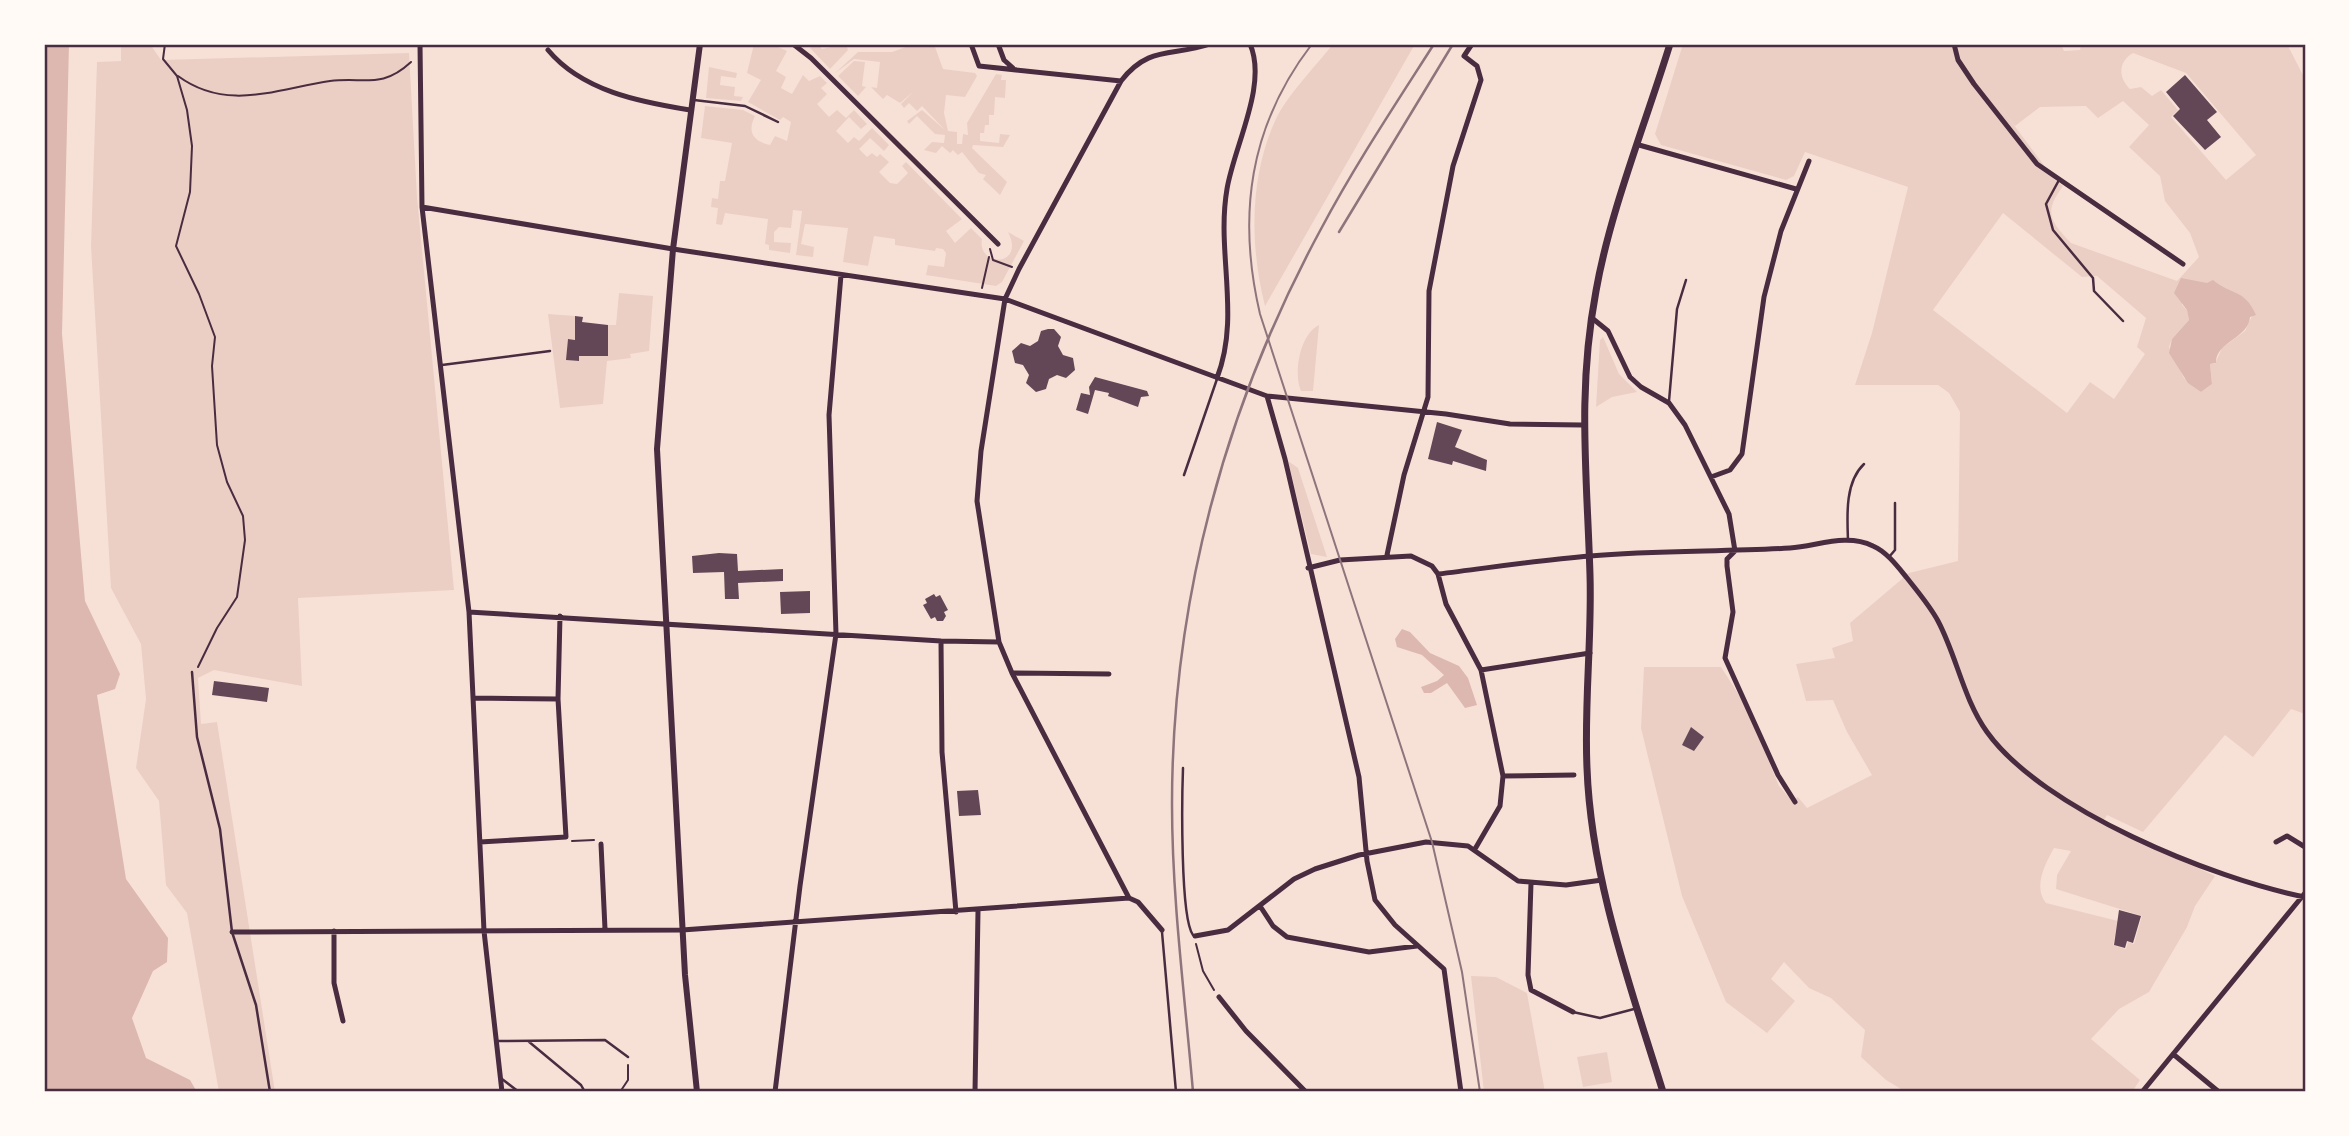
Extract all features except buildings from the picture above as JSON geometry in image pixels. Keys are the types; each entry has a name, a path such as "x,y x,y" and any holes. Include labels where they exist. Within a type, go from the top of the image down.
{"main road":[{"path":"1663,1092 1602,880 1587,768 1589,556 1582,425 1592,317 1604,254 1670,44"}],"street":[{"path":"420,44 422,206 468,612 484,931 502,1092"},
{"path":"697,1092 682,930 657,449 673,249 701,44"},
{"path":"793,44 811,58 998,244"},
{"path":"971,44 979,66 1121,81"},
{"path":"998,44 1004,60 1013,68"},
{"path":"1129,898 1012,673 999,642 977,500 981,451 1005,299 1121,81 1144,58 1162,52 1210,44"},
{"path":"1217,378 1226,347 1229,322 1223,214 1232,162 1253,89 1256,69 1250,44"},
{"path":"1387,555 1404,475 1428,397 1429,291 1453,166 1481,80 1477,66 1464,56 1472,44"},
{"path":"1954,44 1958,60 1974,84 2037,164 2183,264"},
{"path":"548,50 560,65 604,88 649,104 690,110"},
{"path":"1639,145 1796,189"},
{"path":"1711,477 1730,470 1742,454 1764,297 1796,189 1809,161"},
{"path":"422,206 673,249 1005,299 1267,396 1510,424 1582,425"},
{"path":"775,1092 836,634 829,415 841,275"},
{"path":"1592,317 1608,331 1630,377 1668,403 1685,425 1729,514 1735,551"},
{"path":"1267,396 1285,459 1308,568 1359,777 1375,900 1417,946 1444,968 1461,1092"},
{"path":"1438,574 1589,556 1794,548 1848,540 1873,545 1889,558 1938,621 1972,707 1987,732 2029,775 2090,814 2162,848 2217,871 2304,895 2142,1092"},
{"path":"1735,551 1727,559 1733,612 1725,658 1778,775 1796,802"},
{"path":"1308,568 1331,562 1387,555 1420,559 1432,566 1438,574 1446,604 1481,670 1503,776 1500,806 1475,849"},
{"path":"468,612 941,641 999,642"},
{"path":"480,842 566,837 558,699 560,616"},
{"path":"941,641 942,752 956,912"},
{"path":"1481,670 1590,653"},
{"path":"1012,673 1109,674"},
{"path":"473,698 558,699"},
{"path":"1503,776 1574,775"},
{"path":"2276,842 2287,836 2305,847"},
{"path":"1195,936 1228,930 1294,878 1334,862 1432,842 1475,849 1504,873 1531,883 1566,885 1602,880"},
{"path":"601,844 605,929"},
{"path":"1531,883 1528,965 1531,990 1573,1012"},
{"path":"232,932 682,930 797,924 1129,898 1138,902 1162,930"},
{"path":"1260,906 1273,926 1287,937 1369,952 1417,946"},
{"path":"975,1092 978,911"},
{"path":"334,931 334,983 343,1021"},
{"path":"1219,997 1263,1050 1306,1092"},
{"path":"2173,1054 2219,1092"}],"lane":[{"path":"692,100 745,106 778,122"},
{"path":"2060,180 2046,204 2053,230 2092,278 2094,291 2123,321"},
{"path":"1668,403 1677,309 1686,280"},
{"path":"439,365 550,351"},
{"path":"1184,475 1217,378"},
{"path":"1848,540 1848,502 1856,471 1864,464"},
{"path":"1889,558 1895,550 1895,503"},
{"path":"192,672 197,737 220,829 232,932 256,1005 270,1092"},
{"path":"1183,768 1186,903 1190,930 1195,936"},
{"path":"1162,930 1176,1092"},
{"path":"1573,1012 1600,1018 1638,1008"},
{"path":"496,1041 605,1040 628,1056"},
{"path":"528,1041 581,1084 586,1092"},
{"path":"500,1078 519,1092"}],"path":[{"path":"165,44 163,59 177,76 191,86 211,93 251,97 337,80 386,79 399,73 420,54"},
{"path":"177,76 187,110 193,169 176,244 215,337 212,366 218,445 227,482 243,516 245,559 237,597 192,672"},
{"path":"982,296 981,282 987,272 991,237"},
{"path":"989,255 993,260 1019,269"},
{"path":"566,837 570,841 595,841 601,844"},
{"path":"1195,936 1203,971 1219,997"},
{"path":"620,1092 628,1080 628,1056"}],"shaded area":[{"path":"44,44 69,44 62,334 85,601 120,674 115,689 97,695 126,879 168,938 167,962 153,971 132,1018 146,1058 190,1080 197,1092 44,1092"},
{"path":"121,44 150,44 161,60 409,53 417,197 454,590 298,598 302,686 214,670 198,678 201,724 217,722 275,1092 219,1092 187,913 166,885 159,801 136,768 146,699 141,644 111,588 91,246 97,62 121,61"},
{"path":"754,44 771,44 787,51 776,71 786,77 781,88 792,94 803,75 809,81 820,76 827,83 821,88 827,94 817,104 829,117 837,110 846,118 854,110 867,124 861,129 849,117 836,131 848,143 854,137 859,141 872,128 889,145 884,151 870,138 859,149 867,157 872,153 877,157 880,154 889,162 879,172 890,183 897,184 908,173 902,166 906,162 962,219 946,231 955,243 971,228 982,239 982,248 986,255 1000,260 1011,252 1012,244 1008,232 1024,241 1002,282 996,286 926,275 928,265 944,267 946,253 943,249 936,248 935,251 895,245 895,239 874,236 868,266 843,262 848,228 805,224 801,244 814,247 813,257 796,255 802,211 793,210 791,228 779,227 774,232 774,242 791,243 790,253 769,250 769,245 765,244 768,219 725,213 722,225 716,224 718,208 711,207 712,198 718,199 720,181 725,181 732,143 701,138 705,106 743,110 755,116 752,131 759,141 770,145 775,136 787,141 791,122 783,117 780,120 748,102 761,80 747,73"},
{"path":"818,44 822,49 846,44 848,50 830,69 810,48"},
{"path":"914,44 934,44 943,69 975,73 977,76 965,97 946,95 944,113 948,131 957,132 957,144 962,144 963,134 968,135 967,123 996,74 1002,75 1001,80 1006,80 1005,98 995,97 994,115 989,115 989,125 985,125 984,133 980,133 980,141 999,143 1000,134 1010,135 1003,147 973,145 972,148 1007,182 1000,195 983,179 986,175 979,173 962,152 958,155 953,150 950,153 942,146 936,153 924,150 932,142 944,143 945,135 935,134 917,116 909,124 907,121 922,110 945,130 922,106 917,111 909,103 904,108 901,104 913,92 900,103 887,95 883,99 871,87 877,88 880,62 854,59 834,74 858,52 892,52"},
{"path":"1333,44 1415,44 1265,306 1255,237 1256,189 1260,166 1266,143 1280,111"},
{"path":"1683,44 2061,44 2064,51 2080,50 2081,44 2287,44 2305,79 2305,714 2291,709 2253,757 2225,735 2143,832 2107,815 2102,823 2215,876 2195,906 2187,927 2149,992 2119,1009 2091,1039 2140,1080 2132,1092 1906,1092 1886,1080 1861,1057 1865,1030 1831,998 1809,988 1784,962 1771,979 1795,1001 1767,1033 1726,1002 1682,896 1641,728 1644,667 1721,667 1746,706 1779,786 1792,801 1798,797 1807,808 1872,775 1847,732 1833,700 1806,701 1796,664 1835,658 1832,648 1853,641 1850,623 1909,573 1958,561 1960,412 1949,393 1938,385 1855,385 1872,333 1908,187 1805,152 1794,176 1786,180 1661,145 1655,134","holes":["2133,53 2186,73 2256,155 2226,180 2171,117 2178,110 2161,90 2152,96 2141,87 2130,89 2126,84 2121,70","1996,101 2015,126 2040,107 2086,106 2098,118 2123,101 2149,125 2129,147 2160,176 2165,201 2190,233 2199,257 2177,281 2071,243 2052,216 2053,203 2063,186 2055,180","2003,213 2082,277 2097,276 2146,318 2137,347 2145,354 2114,399 2090,382 2067,413 1933,310","2181,279 2227,290 2252,316 2245,331 2222,348 2215,364 2210,364 2212,384 2201,392 2184,378 2169,347 2172,339 2189,320 2187,310 2182,305","2054,848 2071,851 2057,875 2056,889 2142,916 2134,944 2128,942 2126,949 2113,945 2118,921 2046,903 2042,897 2040,883"]},
{"path":"854,61 865,62 862,86 866,87 858,96 838,76"},
{"path":"709,67 737,73 736,78 721,76 720,85 735,87 734,96 743,97 741,101 706,98"},
{"path":"2181,278 2207,283 2213,280 2247,300 2256,315 2250,317 2244,330 2221,350 2216,363 2210,364 2212,384 2201,392 2188,383 2169,353 2172,339 2189,320 2187,310 2174,293"},
{"path":"619,293 653,296 649,351 630,354 631,358 607,361 603,404 560,408 548,314 575,316 575,340 568,339 567,360 578,361 579,356 608,356 608,325 616,325"},
{"path":"1319,325 1313,391 1301,391 1298,374 1300,355 1307,337"},
{"path":"1603,337 1619,374 1637,392 1612,397 1596,407 1600,340"},
{"path":"1288,461 1298,468 1327,557 1311,554"},
{"path":"1402,629 1410,632 1430,653 1459,666 1468,678 1477,705 1465,708 1447,683 1431,693 1424,693 1421,687 1444,675 1422,655 1397,647 1395,639"},
{"path":"1471,976 1496,977 1527,993 1545,1092 1484,1092"},
{"path":"1607,1052 1612,1082 1583,1087 1577,1057"}],"tram line":[{"path":"1312,44 1274,107 1262,140 1250,207 1253,278 1260,314 1432,842 1462,972 1480,1092"}],"railway":[{"path":"1193,1092 1173,840 1174,729 1182,654 1210,507 1257,365 1287,296 1348,182 1434,44"},
{"path":"1339,232 1453,44"}]}
